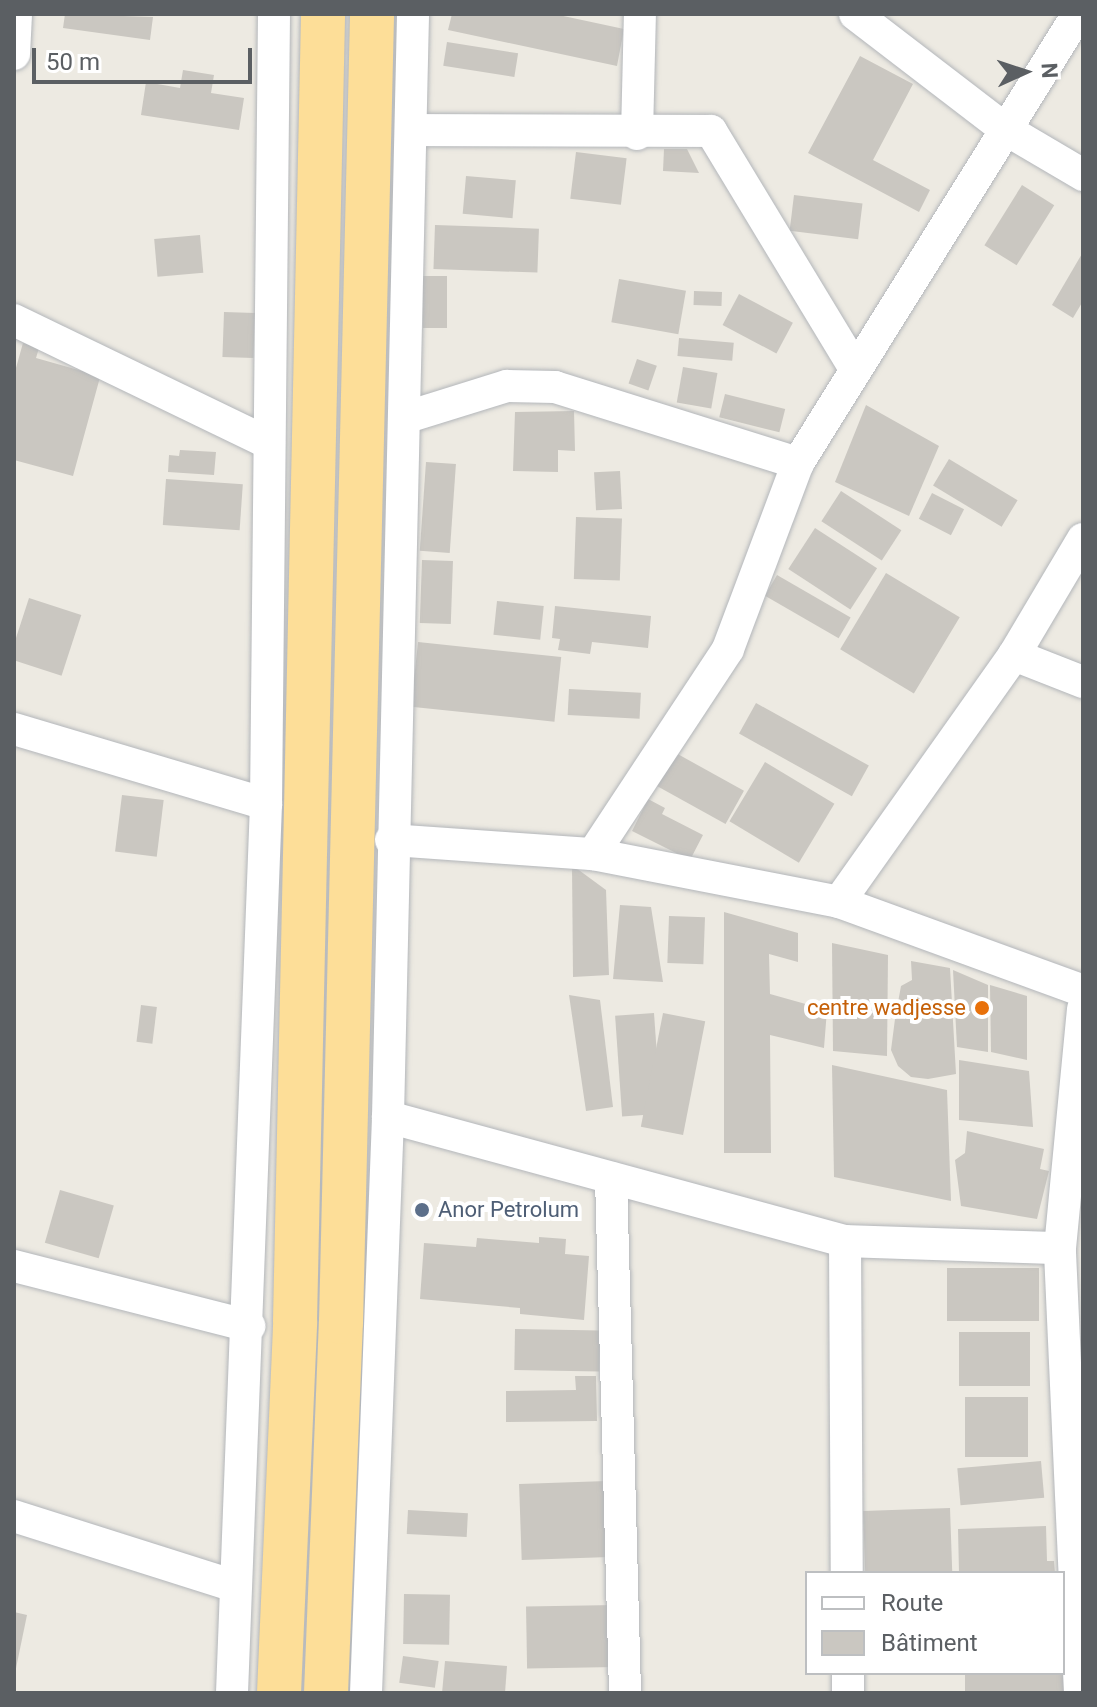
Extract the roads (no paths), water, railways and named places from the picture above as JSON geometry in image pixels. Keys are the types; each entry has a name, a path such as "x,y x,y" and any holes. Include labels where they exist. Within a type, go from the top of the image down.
{"highway":[{"path":"279,1693 295,1305 323,14"},
{"path":"326,1693 341,1322 372,14"}],"street":[{"path":"14,54 16,14"},
{"path":"232,1693 249,1326 266,804 274,14"},
{"path":"366,1693 388,1117 391,840 413,14"},
{"path":"637,134 640,14"},
{"path":"593,854 728,649 798,463 1078,14"},
{"path":"861,15 1005,129 1083,175"},
{"path":"411,130 637,134 711,131 855,369"},
{"path":"14,320 269,443"},
{"path":"404,418 507,386 555,387 798,463"},
{"path":"839,902 1014,655 1083,539"},
{"path":"1014,655 1083,682"},
{"path":"14,729 266,804"},
{"path":"391,840 593,854 839,902 1083,991"},
{"path":"1080,1693 1060,1248 1083,1009"},
{"path":"388,1117 845,1241 1060,1248"},
{"path":"611,1178 625,1693"},
{"path":"845,1241 847,1571"},
{"path":"14,1266 249,1326"},
{"path":"14,1516 235,1586"}],"place":[{"name":"centre wadjesse","path":"982,1008"},
{"name":"Anor Petrolum","path":"422,1210"}]}
